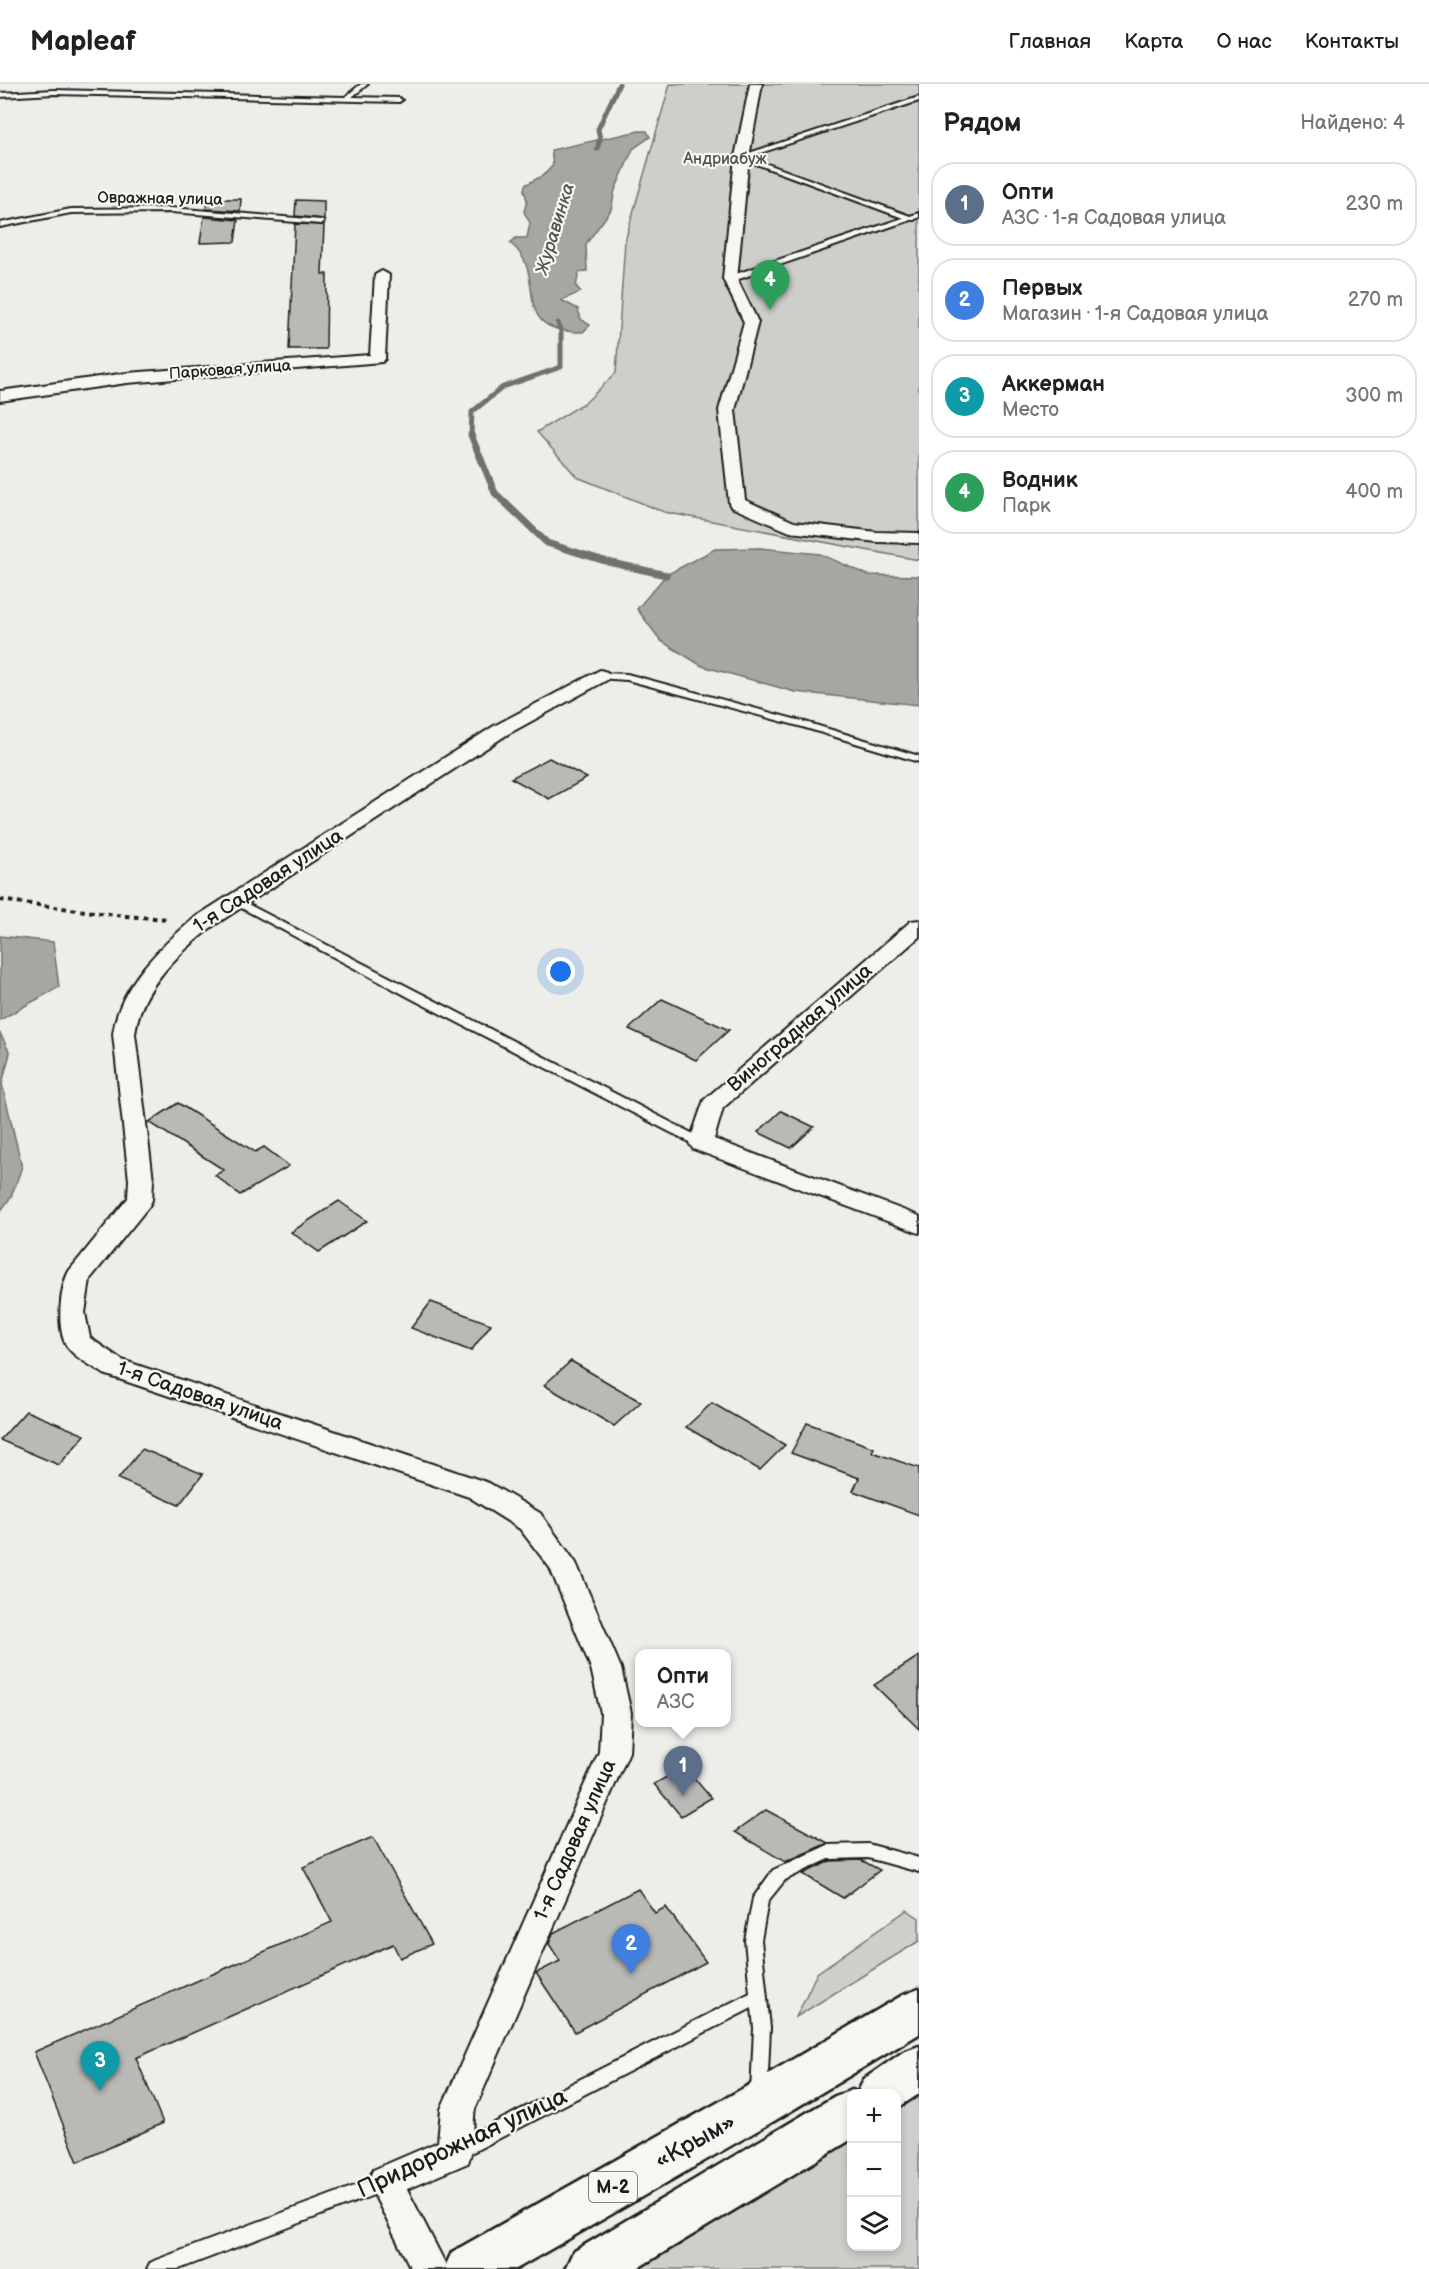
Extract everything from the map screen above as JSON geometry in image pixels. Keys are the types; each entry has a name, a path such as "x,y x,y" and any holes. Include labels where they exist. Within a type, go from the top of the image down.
{"highway":[{"name":"«Крым»","path":"469,2269 758,2105 919,2010"},
{"path":"887,2089 919,2067"},
{"path":"590,2269 847,2115"}],"street":[{"path":"756,84 742,157 730,279 751,322 727,410 737,503 790,527 878,537 919,538"},
{"name":"Парковая улица","path":"0,396 127,378 377,359 382,275"},
{"name":"1-я Садовая улица","path":"456,2151 455,2130 458,2109 614,1752 616,1713 606,1668 562,1563 530,1521 479,1491 113,1367 78,1343 72,1313 78,1278 140,1200 141,1180 124,1034 128,1013 140,990 183,938 205,921 501,730 600,676"},
{"name":"Виноградная улица","path":"701,1143 712,1105 919,926"},
{"path":"701,1143 919,1226"},
{"name":"Придорожная улица","path":"385,2182 456,2151"},
{"path":"385,2182 430,2269"}],"lane":[{"path":"346,99 364,84"},
{"path":"0,95 54,92 399,100"},
{"path":"742,157 919,99"},
{"path":"742,157 919,222"},
{"name":"Овражная улица","path":"0,225 71,211 171,210 321,222"},
{"path":"730,279 919,215"},
{"path":"600,676 627,677 802,724 919,759"},
{"path":"236,901 420,999 701,1143"},
{"path":"758,2105 762,2028 753,1940 761,1898 779,1875 828,1852 868,1851 919,1865"},
{"name":"Придорожная улица","path":"456,2151 760,1996"},
{"name":"Придорожная улица","path":"156,2269 385,2182"}],"path":[{"path":"0,900 124,916 205,921"}],"green space":[{"name":"Андриабуж","path":"670,84 919,84 919,560 664,512 577,477 537,432 586,402 616,373 625,241"},
{"path":"907,1910 919,1918 919,1941 796,2017 817,1973"},
{"path":"919,2096 919,2269 629,2269 847,2138 847,2251 901,2251 901,2107"}],"water":[{"path":"647,131 650,137 633,149 615,190 611,210 586,244 587,271 579,272 576,286 581,292 561,300 578,309 581,319 590,325 583,332 559,330 544,323 536,313 528,271 522,256 510,243 516,238 527,238 530,223 524,212 527,200 525,185 544,175 553,165 551,150"},
{"path":"760,548 820,554 868,575 919,576 919,705 795,692 702,666 661,641 637,609 666,575 715,549"},
{"path":"0,936 53,942 59,987 0,1020"},
{"path":"0,1033 10,1053 2,1084 22,1167 11,1197 0,1212"}],"building":[{"path":"208,199 241,199 240,211 206,209"},
{"path":"296,200 324,201 324,219 295,216"},
{"path":"204,217 238,220 235,242 200,243"},
{"path":"295,224 324,225 322,274 327,274 326,349 289,349"},
{"path":"549,758 587,778 549,799 511,778"},
{"path":"662,999 729,1030 696,1060 629,1029"},
{"path":"178,1103 255,1152 264,1147 289,1166 240,1195 215,1175 224,1170 149,1122"},
{"path":"781,1111 814,1127 791,1148 758,1132"},
{"path":"339,1201 367,1221 319,1252 291,1232"},
{"path":"431,1302 491,1324 471,1351 411,1328"},
{"path":"571,1361 641,1402 614,1426 544,1385"},
{"path":"712,1403 785,1445 760,1470 686,1427"},
{"path":"26,1411 85,1435 59,1465 0,1440"},
{"path":"807,1423 874,1448 872,1452 919,1468 919,1515 853,1491 859,1478 791,1453"},
{"path":"142,1449 203,1474 179,1505 118,1479"},
{"path":"919,1656 919,1729 874,1685"},
{"path":"685,1767 711,1798 681,1816 654,1784"},
{"path":"766,1810 828,1843 785,1862 735,1832"},
{"path":"373,1837 432,1944 400,1958 393,1944 136,2058 163,2123 78,2162 34,2052 332,1922 303,1867"},
{"path":"861,1860 880,1870 843,1898 803,1874 830,1861"},
{"path":"638,1889 655,1913 666,1907 706,1962 575,2032 536,1973 560,1961 549,1944 553,1933"}],"waterway":[{"name":"Журавинка","path":"597,149 600,139 598,129 619,84"},
{"name":"Журавинка","path":"471,435 472,412 503,387 561,367 561,332 558,323"},
{"name":"Журавинка","path":"471,435 495,493 547,543 608,562 666,575"}],"place":[{"name":"Водник","path":"770,310"},
{"name":"Опти","path":"683,1796"},
{"name":"Первых","path":"631,1974"},
{"name":"Аккерман","path":"100,2091"}]}
